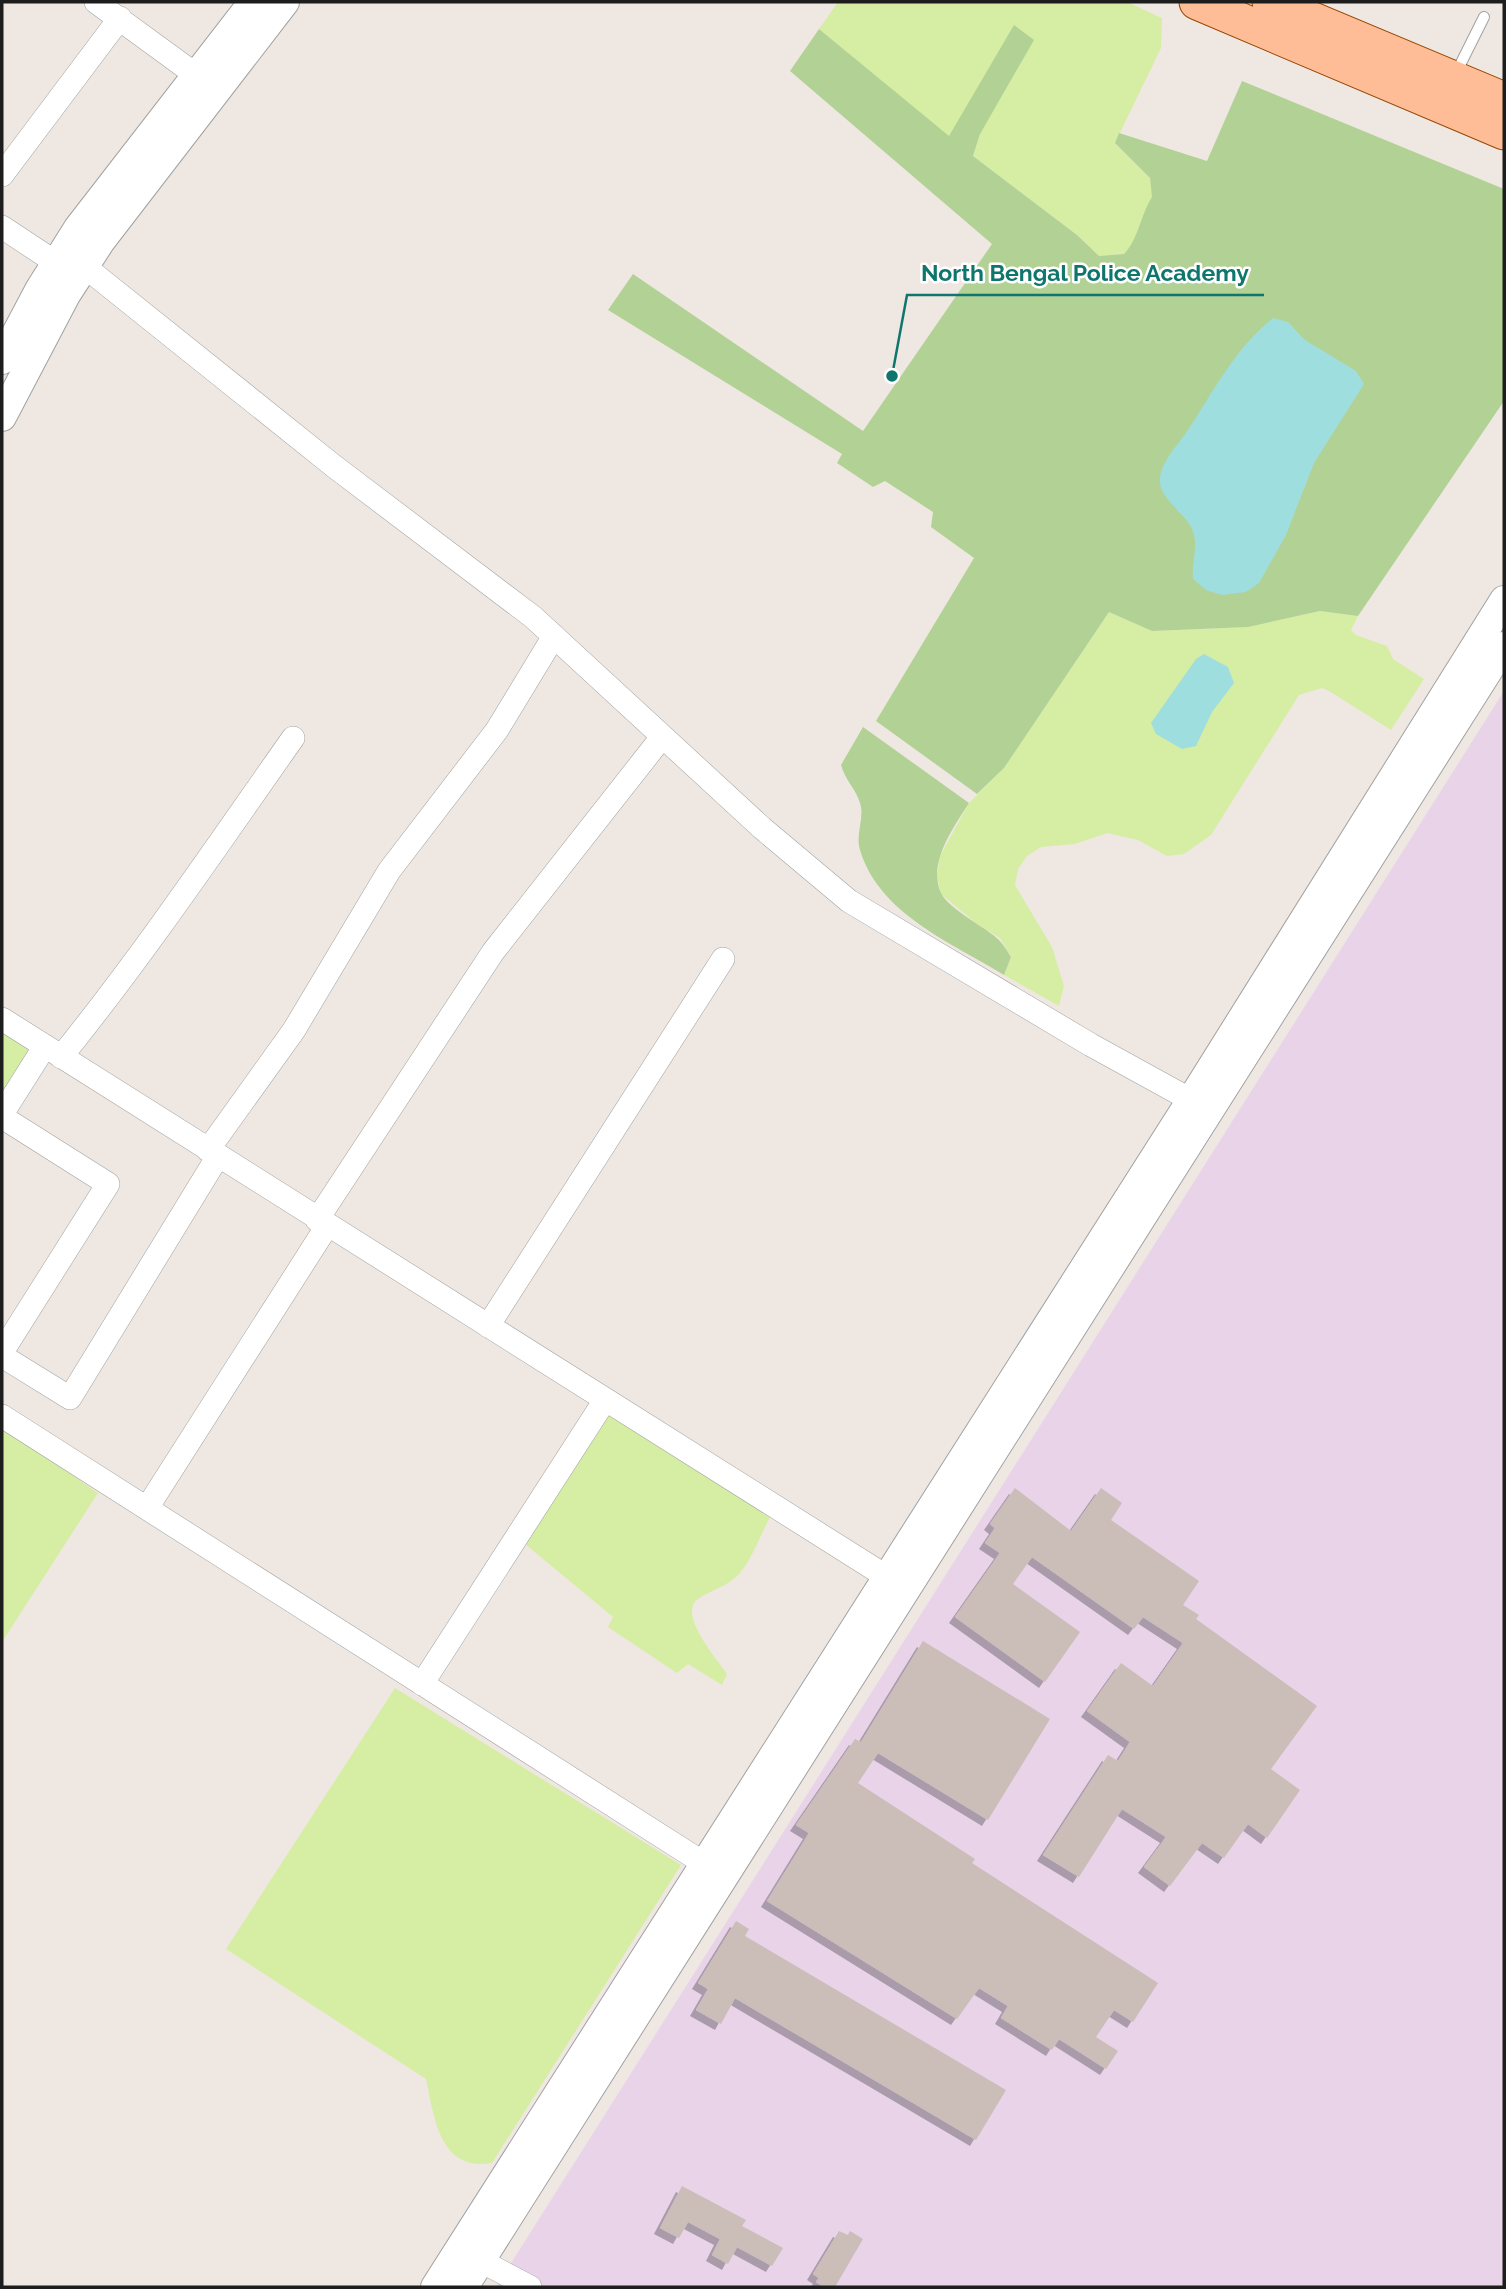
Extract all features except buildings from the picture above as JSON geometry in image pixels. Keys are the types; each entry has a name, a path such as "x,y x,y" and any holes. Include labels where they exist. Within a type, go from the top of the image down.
{"main road":[{"path":"1197,2 1504,132"},
{"path":"1270,2 1504,100"}],"street":[{"path":"96,2 196,75"},
{"path":"2,360 67,260 196,75 253,2"},
{"path":"2,417 67,260 118,217 285,2"},
{"path":"2,175 120,18"},
{"path":"2,227 67,260 554,636 762,828 849,901 1091,1045 1191,1100"},
{"path":"715,1871 887,1577 1191,1100 1504,600"},
{"path":"293,738 128,975 53,1052 2,1116 108,1184 2,1354 70,1398 213,1153 294,1030 389,871 497,730 554,636"},
{"path":"435,2287 470,2255 1504,646"},
{"path":"146,1508 493,952 662,737"},
{"path":"488,1326 723,959"},
{"path":"2,1019 887,1577"},
{"path":"422,1684 605,1400"},
{"path":"2,1416 715,1871"},
{"path":"464,2287 470,2255"},
{"path":"470,2255 530,2287"}],"lane":[{"path":"1454,78 1484,17"}],"shaded area":[{"path":"1504,691 1504,2287 496,2287"}],"green space":[{"path":"838,2 1127,2 1162,18 1161,48 1115,143 1150,178 1153,198 1124,254 1099,256 1077,235 973,156 1015,26 949,137 819,29"},
{"path":"1014,25 1034,40 980,134 973,156 1077,235 1099,256 1124,254 1133,241 1152,197 1150,178 1115,143 1119,133 1207,161 1242,81 1504,189 1504,401 1358,616 1320,611 1248,627 1152,631 1109,612 1004,768 977,794 876,721 974,558 931,527 933,512 885,481 873,487 837,463 842,454 608,310 633,274 863,431 992,244 790,71 819,29 949,136"},
{"path":"1320,611 1358,616 1351,630 1356,635 1387,646 1393,659 1424,679 1391,730 1322,688 1299,695 1211,835 1184,854 1167,856 1138,840 1107,833 1075,844 1041,847 1027,856 1018,869 1015,885 1052,947 1064,986 1059,1006 1004,975 1011,957 1000,938 977,924 941,894 937,877 940,856 969,803 1004,768 1109,612 1152,631 1248,627"},
{"path":"863,727 969,803 944,846 937,870 938,882 947,902 1004,946 1011,957 1004,975 920,925 883,892 870,872 859,844 860,803 841,765"},
{"path":"2,1027 35,1048 2,1100"},
{"path":"609,1414 771,1515 740,1573 730,1582 698,1599 693,1606 692,1615 701,1637 727,1674 722,1685 688,1664 677,1673 608,1627 613,1617 525,1544"},
{"path":"2,1426 98,1493 2,1642"},
{"path":"395,1688 681,1865 492,2163 474,2163 460,2159 450,2150 436,2124 426,2079 226,1949"}],"water":[{"path":"1273,318 1288,322 1305,340 1356,371 1364,384 1314,463 1286,535 1259,583 1246,592 1222,595 1206,590 1193,579 1194,533 1163,492 1160,486 1161,473 1170,454 1235,357"},
{"path":"1204,654 1228,667 1234,683 1212,712 1196,746 1182,749 1156,734 1151,723 1196,659"}],"place":[{"name":"North Bengal Police Academy","path":"892,376"}]}
